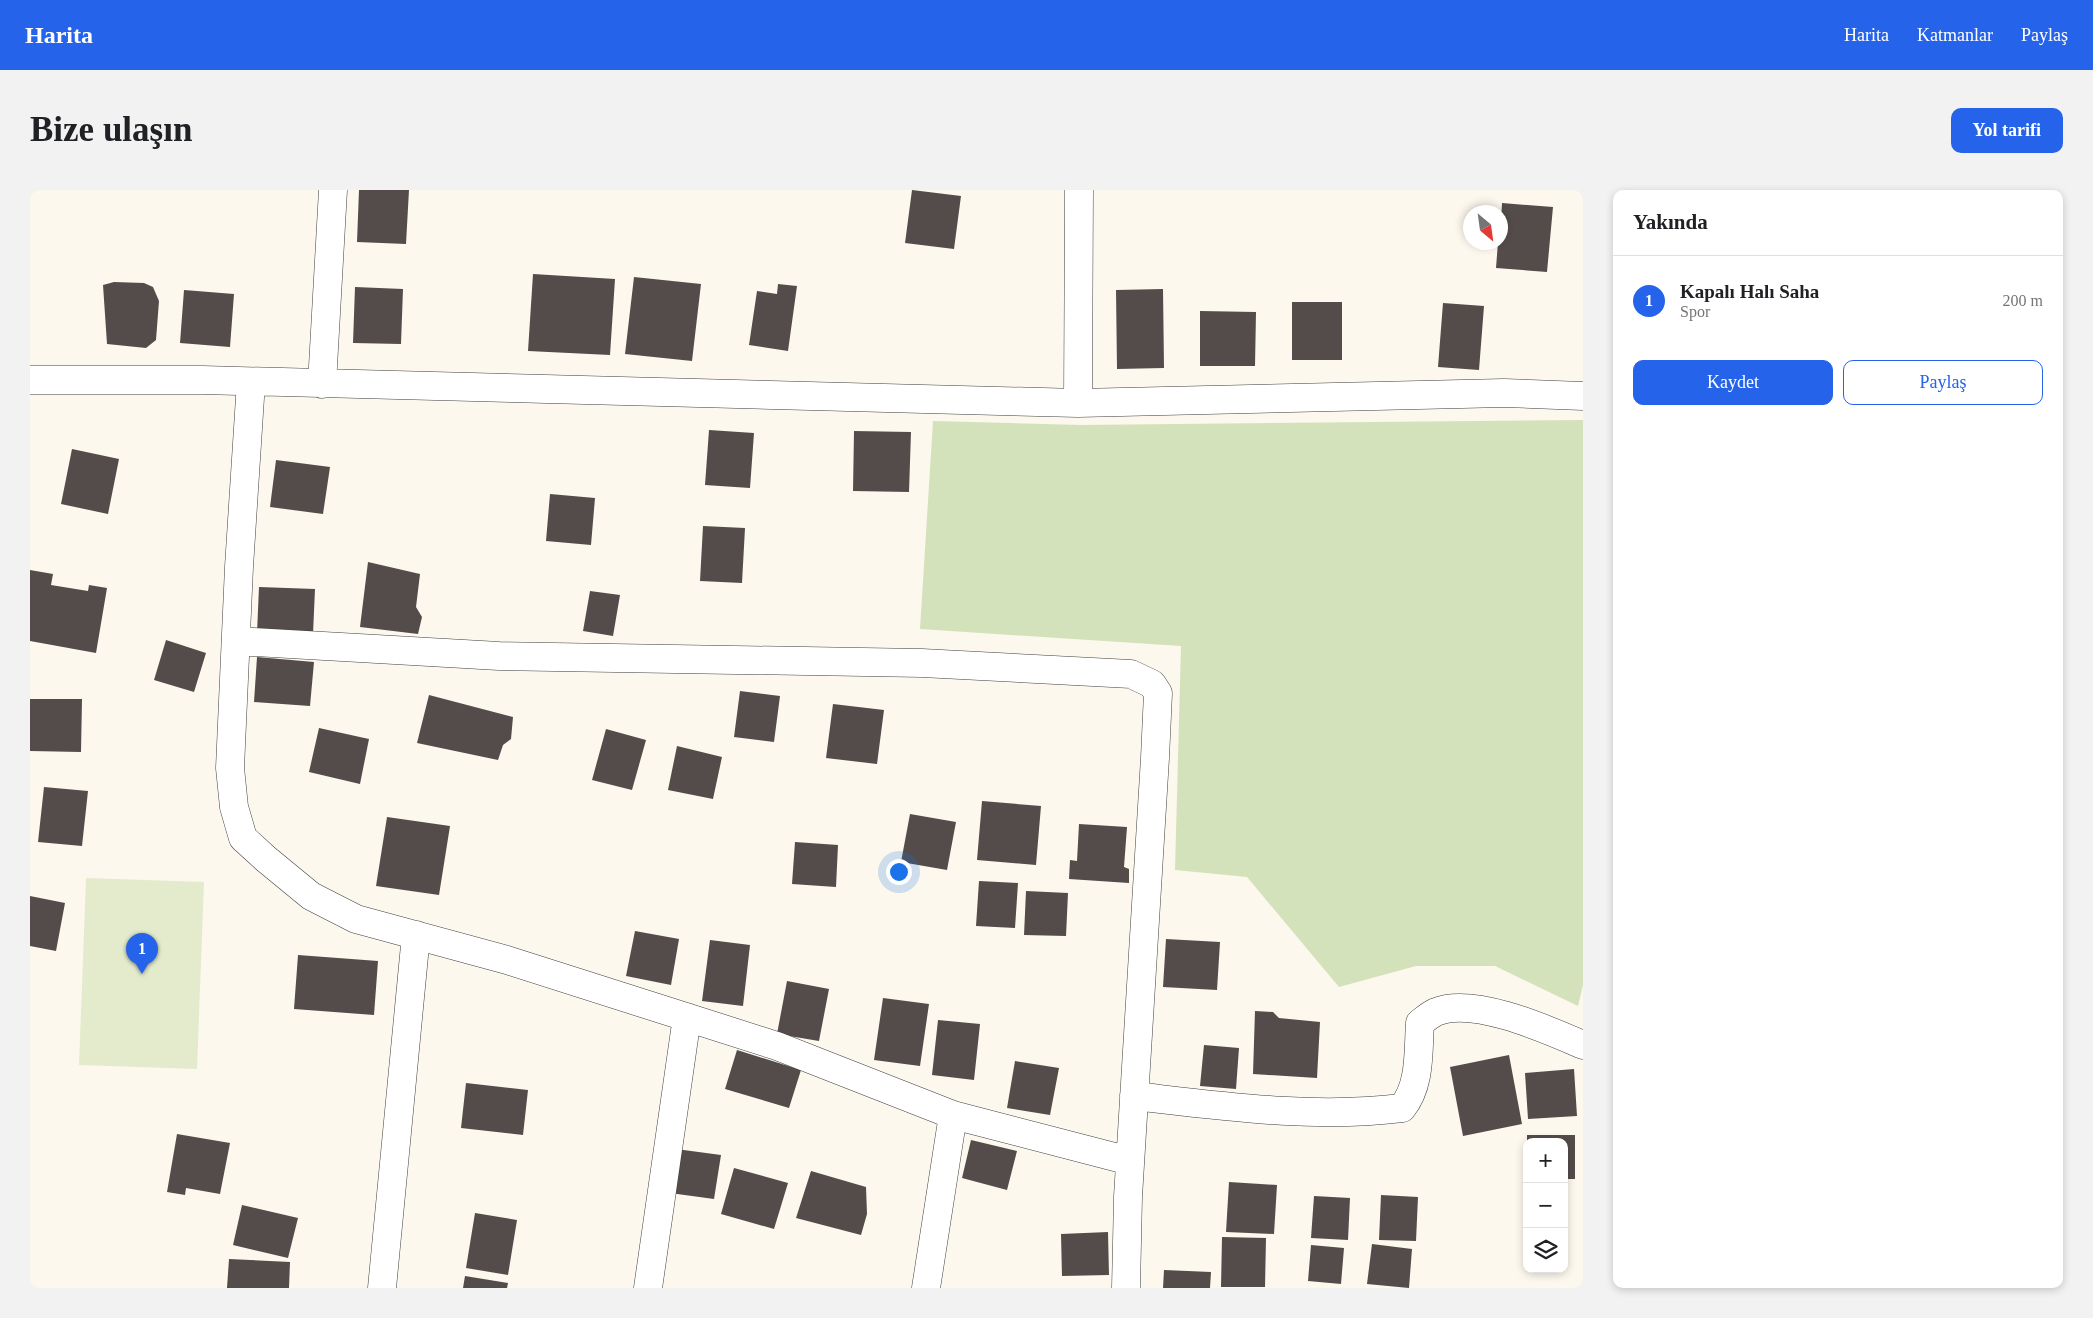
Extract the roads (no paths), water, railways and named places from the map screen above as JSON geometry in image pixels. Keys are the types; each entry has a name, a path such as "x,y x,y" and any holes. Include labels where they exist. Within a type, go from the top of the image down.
{"street":[{"path":"322,384 333,190"},
{"path":"1078,403 1079,190"},
{"path":"30,380 250,382 1078,403 1504,393 1583,396"},
{"path":"250,382 230,768 234,806 243,838 311,896 356,918 508,960 776,1046 953,1115 1130,1161"},
{"path":"236,641 499,656 931,664 1132,674 1152,684 1158,693 1130,1161 1126,1288"},
{"path":"382,1288 416,935"},
{"path":"1134,1096 1253,1109 1372,1112 1402,1108 1410,1099 1416,1079 1420,1023 1436,1012 1455,1008 1488,1010 1549,1030 1583,1045"},
{"path":"648,1288 687,1017"},
{"path":"926,1288 953,1115"}],"place":[{"name":"Kapalı Halı Saha","path":"142,974"}]}
